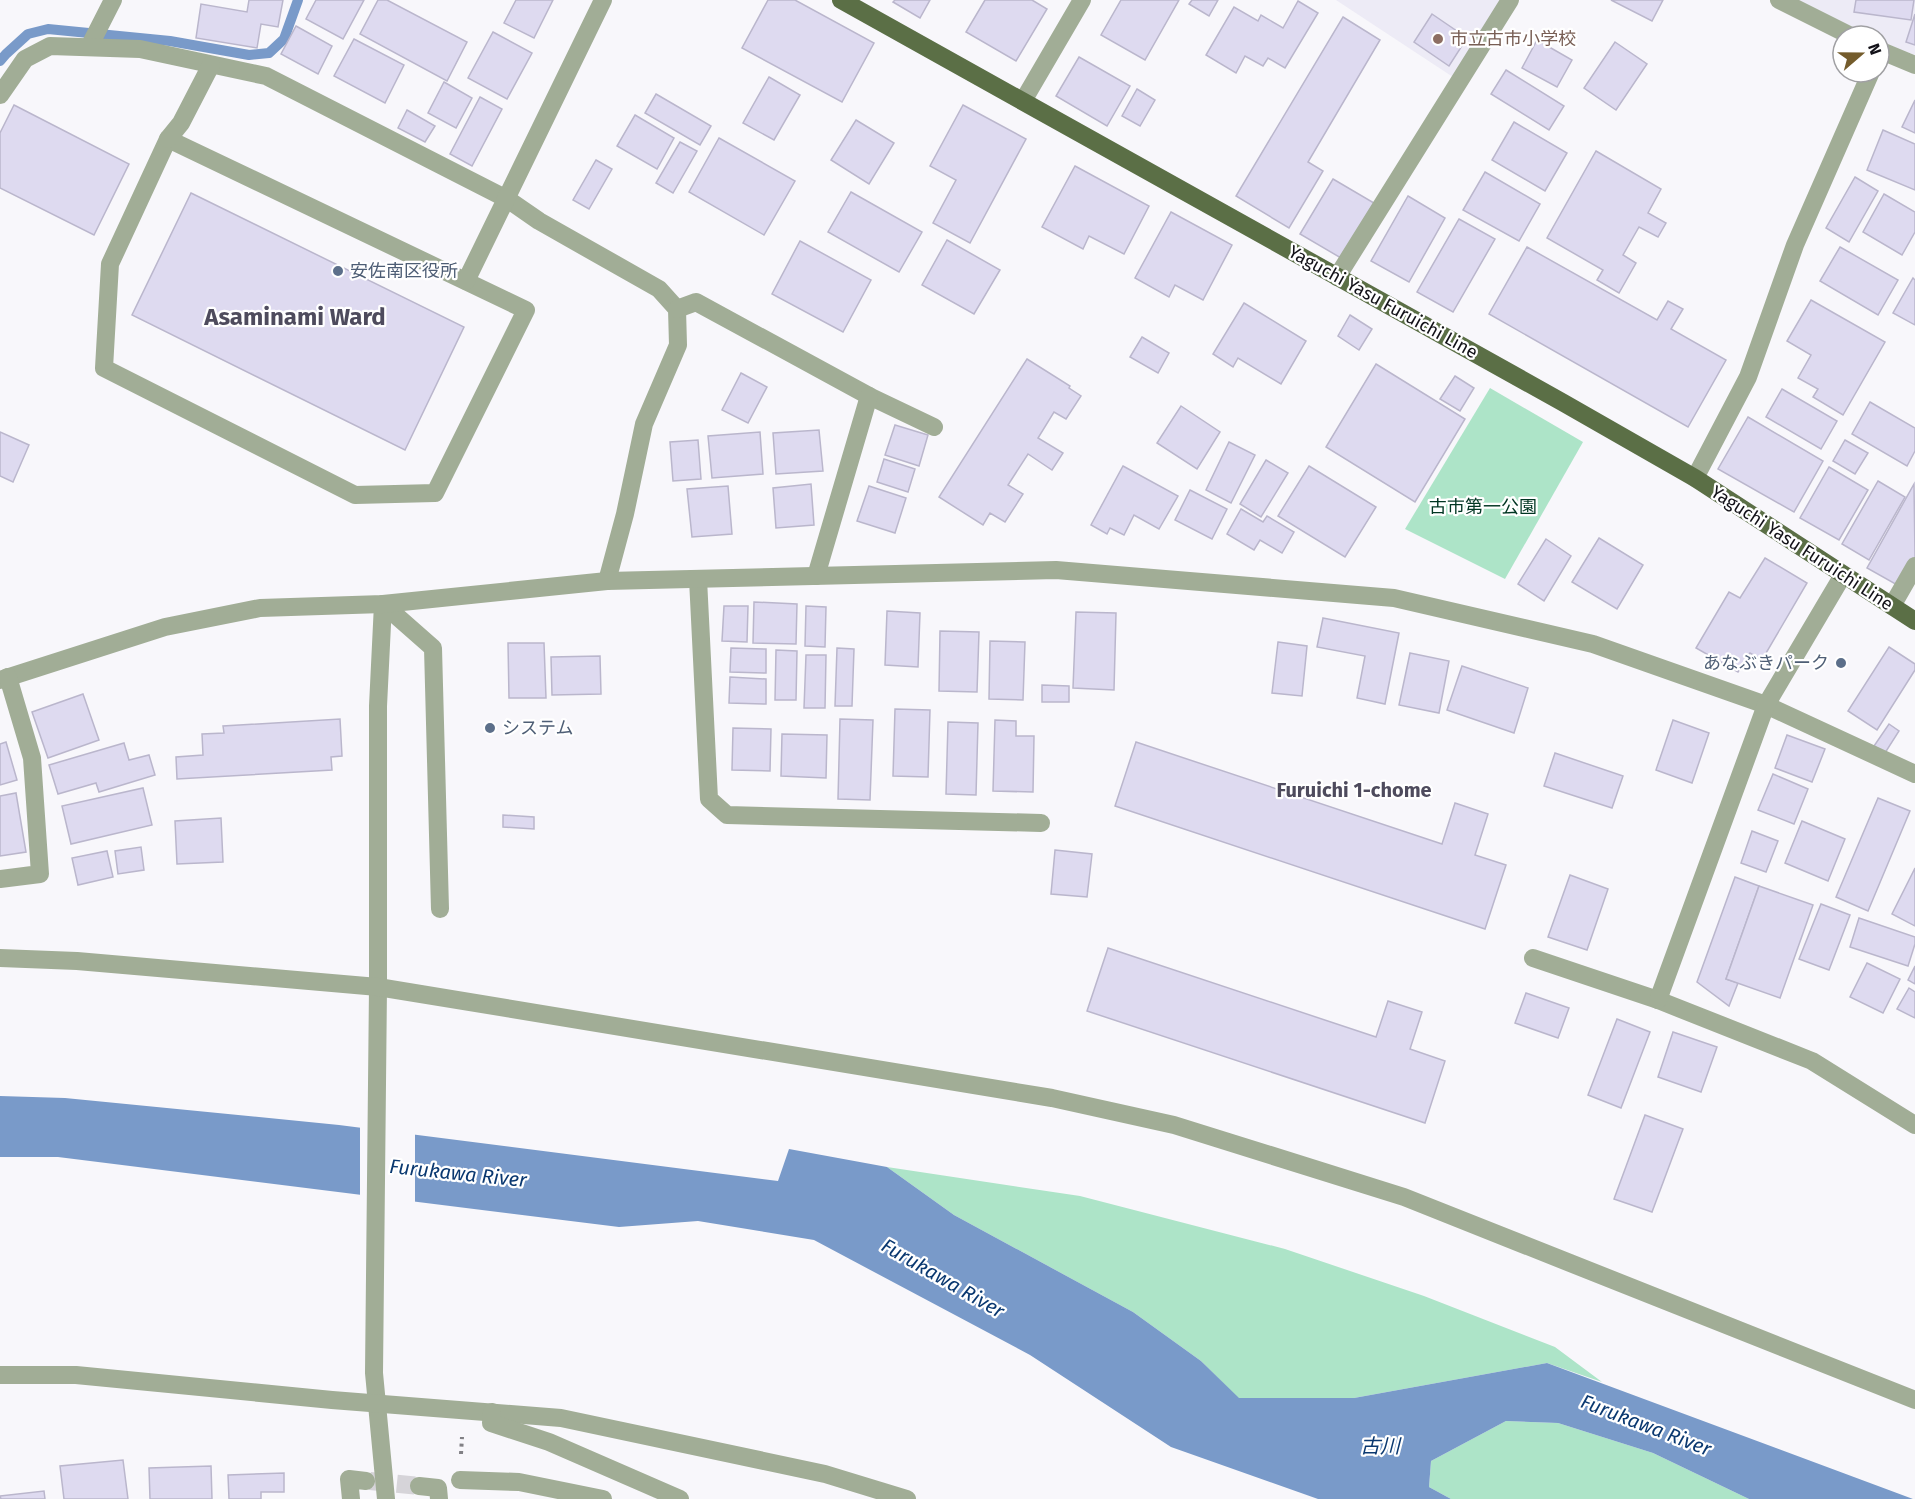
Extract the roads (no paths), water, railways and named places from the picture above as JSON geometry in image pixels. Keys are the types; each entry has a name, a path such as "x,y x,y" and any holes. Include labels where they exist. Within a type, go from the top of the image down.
{"main road":[{"name":"Yaguchi Yasu Furuichi Line","path":"840,0 1023,100 1695,478 1915,621"}],"street":[{"path":"89,47 113,0"},
{"path":"466,281 603,0"},
{"path":"1023,100 1082,0"},
{"path":"1336,276 1510,0"},
{"path":"1779,0 1831,26"},
{"path":"0,95 25,59 50,46 140,49 266,76 507,199 539,221 659,289 677,309 678,345 644,424 625,514 607,581"},
{"path":"1891,56 1915,65"},
{"path":"168,139 526,310 435,493 355,495 104,368 110,264 168,139 181,123 211,65"},
{"path":"1695,478 1748,377 1795,245 1866,84"},
{"path":"677,309 696,302 934,428"},
{"path":"816,576 870,396"},
{"path":"1892,606 1915,566"},
{"path":"0,879 40,874 33,758 4,678 165,627 260,609 383,604 607,581 1056,570 1394,598 1593,644 1766,705 1915,774"},
{"path":"1658,1000 1766,705 1842,575"},
{"path":"698,579 709,799 727,815 1041,823"},
{"path":"383,604 433,648 440,909"},
{"path":"383,604 378,706 374,1373 386,1499"},
{"path":"0,958 89,962 378,996 1052,1098 1174,1125 1404,1197 1915,1400"},
{"path":"1533,958 1658,1000 1812,1061 1915,1125"},
{"path":"0,1375 76,1375 561,1418 825,1474 908,1499"},
{"path":"492,1412 491,1424 549,1442 680,1499"},
{"path":"351,1499 349,1479 366,1481"},
{"path":"460,1480 519,1482 603,1499"},
{"path":"419,1486 438,1488 439,1499"}],"water":[{"name":"古川","path":"0,1096 65,1098 339,1125 778,1181 789,1149 887,1167 954,1215 1133,1312 1201,1361 1239,1398 1354,1398 1547,1363 1913,1499 1749,1499 1653,1453 1558,1423 1506,1421 1431,1461 1429,1487 1451,1499 1318,1499 1171,1447 1030,1355 814,1240 698,1221 619,1227 58,1157 0,1157"}],"waterway":[{"path":"0,61 28,34 48,29 170,41 249,55 269,53 284,39 298,0"}],"tunnel":[{"path":"370,1481 419,1486"}],"place":[{"name":"市立古市小学校","path":"1438,39"},
{"name":"安佐南区役所","path":"338,271"},
{"name":"あなぶきパーク","path":"1841,663"},
{"name":"システム","path":"490,728"}],"district":[{"name":"Asaminami Ward","path":"295,317"},
{"name":"Furuichi 1-chome","path":"1354,790"}],"park label":[{"name":"古市第一公園","path":"1483,507"}],"water label":[{"name":"Furukawa River","path":"458,1173"},
{"name":"Furukawa River","path":"943,1278"},
{"name":"Furukawa River","path":"1646,1425"}]}
